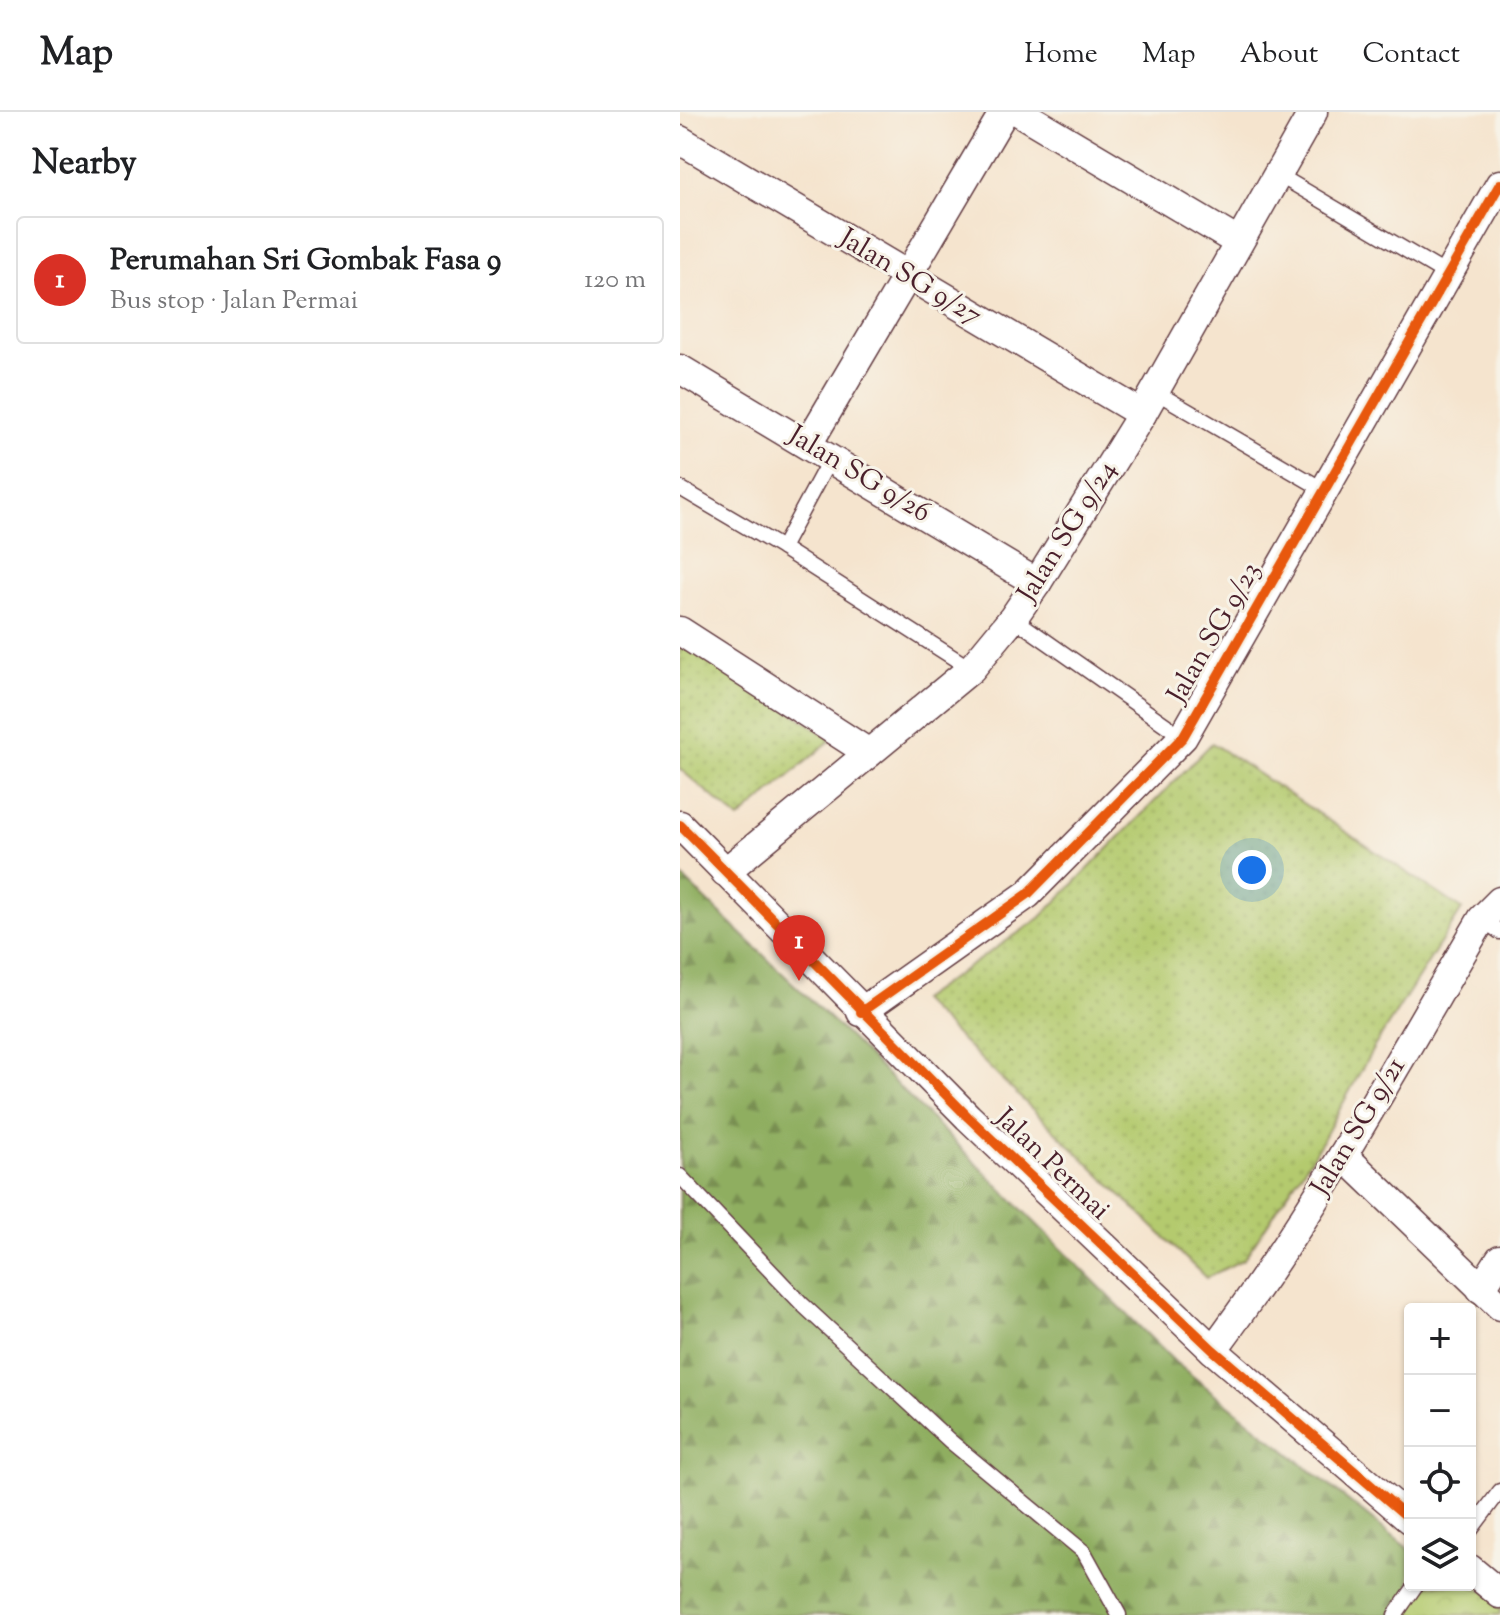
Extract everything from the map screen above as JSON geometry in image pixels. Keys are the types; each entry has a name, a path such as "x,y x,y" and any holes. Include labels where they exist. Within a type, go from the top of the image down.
{"street":[{"path":"820,451 907,277 1004,112"},
{"path":"1019,112 1238,242"},
{"name":"Jalan SG 9/24","path":"725,872 971,669 1013,618 1148,403 1313,112"},
{"name":"Jalan SG 9/27","path":"680,141 907,277 1148,403"},
{"name":"Jalan SG 9/23","path":"861,1012 1028,894 1183,737 1500,184"},
{"name":"Jalan SG 9/26","path":"680,369 1037,583"},
{"path":"680,631 869,753"},
{"name":"Jalan Permai","path":"680,825 861,1012 979,1128 1213,1350 1404,1514"},
{"name":"Jalan SG 9/21","path":"1213,1350 1263,1283 1494,917"},
{"path":"1343,1155 1491,1297"},
{"path":"1491,1297 1500,1259"},
{"path":"1476,1574 1500,1594"}],"lane":[{"path":"1277,174 1448,275"},
{"path":"1148,403 1324,490"},
{"path":"782,548 820,451"},
{"path":"680,488 782,548 971,669"},
{"path":"1013,618 1183,737"},
{"path":"680,1176 803,1305 950,1441 1084,1552 1119,1615"},
{"path":"1476,1523 1500,1491"},
{"path":"1395,1615 1412,1591"}],"green space":[{"path":"680,638 832,739 739,819 680,769"},
{"path":"1212,743 1462,909 1374,1047 1320,1145 1244,1259 1206,1278 920,1000 1040,918"},
{"path":"680,875 851,1039 1175,1362 1404,1545 1404,1591 1419,1591 1399,1615 680,1615"},
{"path":"1476,1588 1500,1598 1500,1615 1399,1615 1419,1591 1476,1591"}],"cycle path":[{"path":"861,1012 1028,894 1183,737 1500,184"},
{"path":"680,825 968,1117 1213,1350 1404,1514"}],"place":[{"name":"Perumahan Sri Gombak Fasa 9","path":"799,981"}]}
